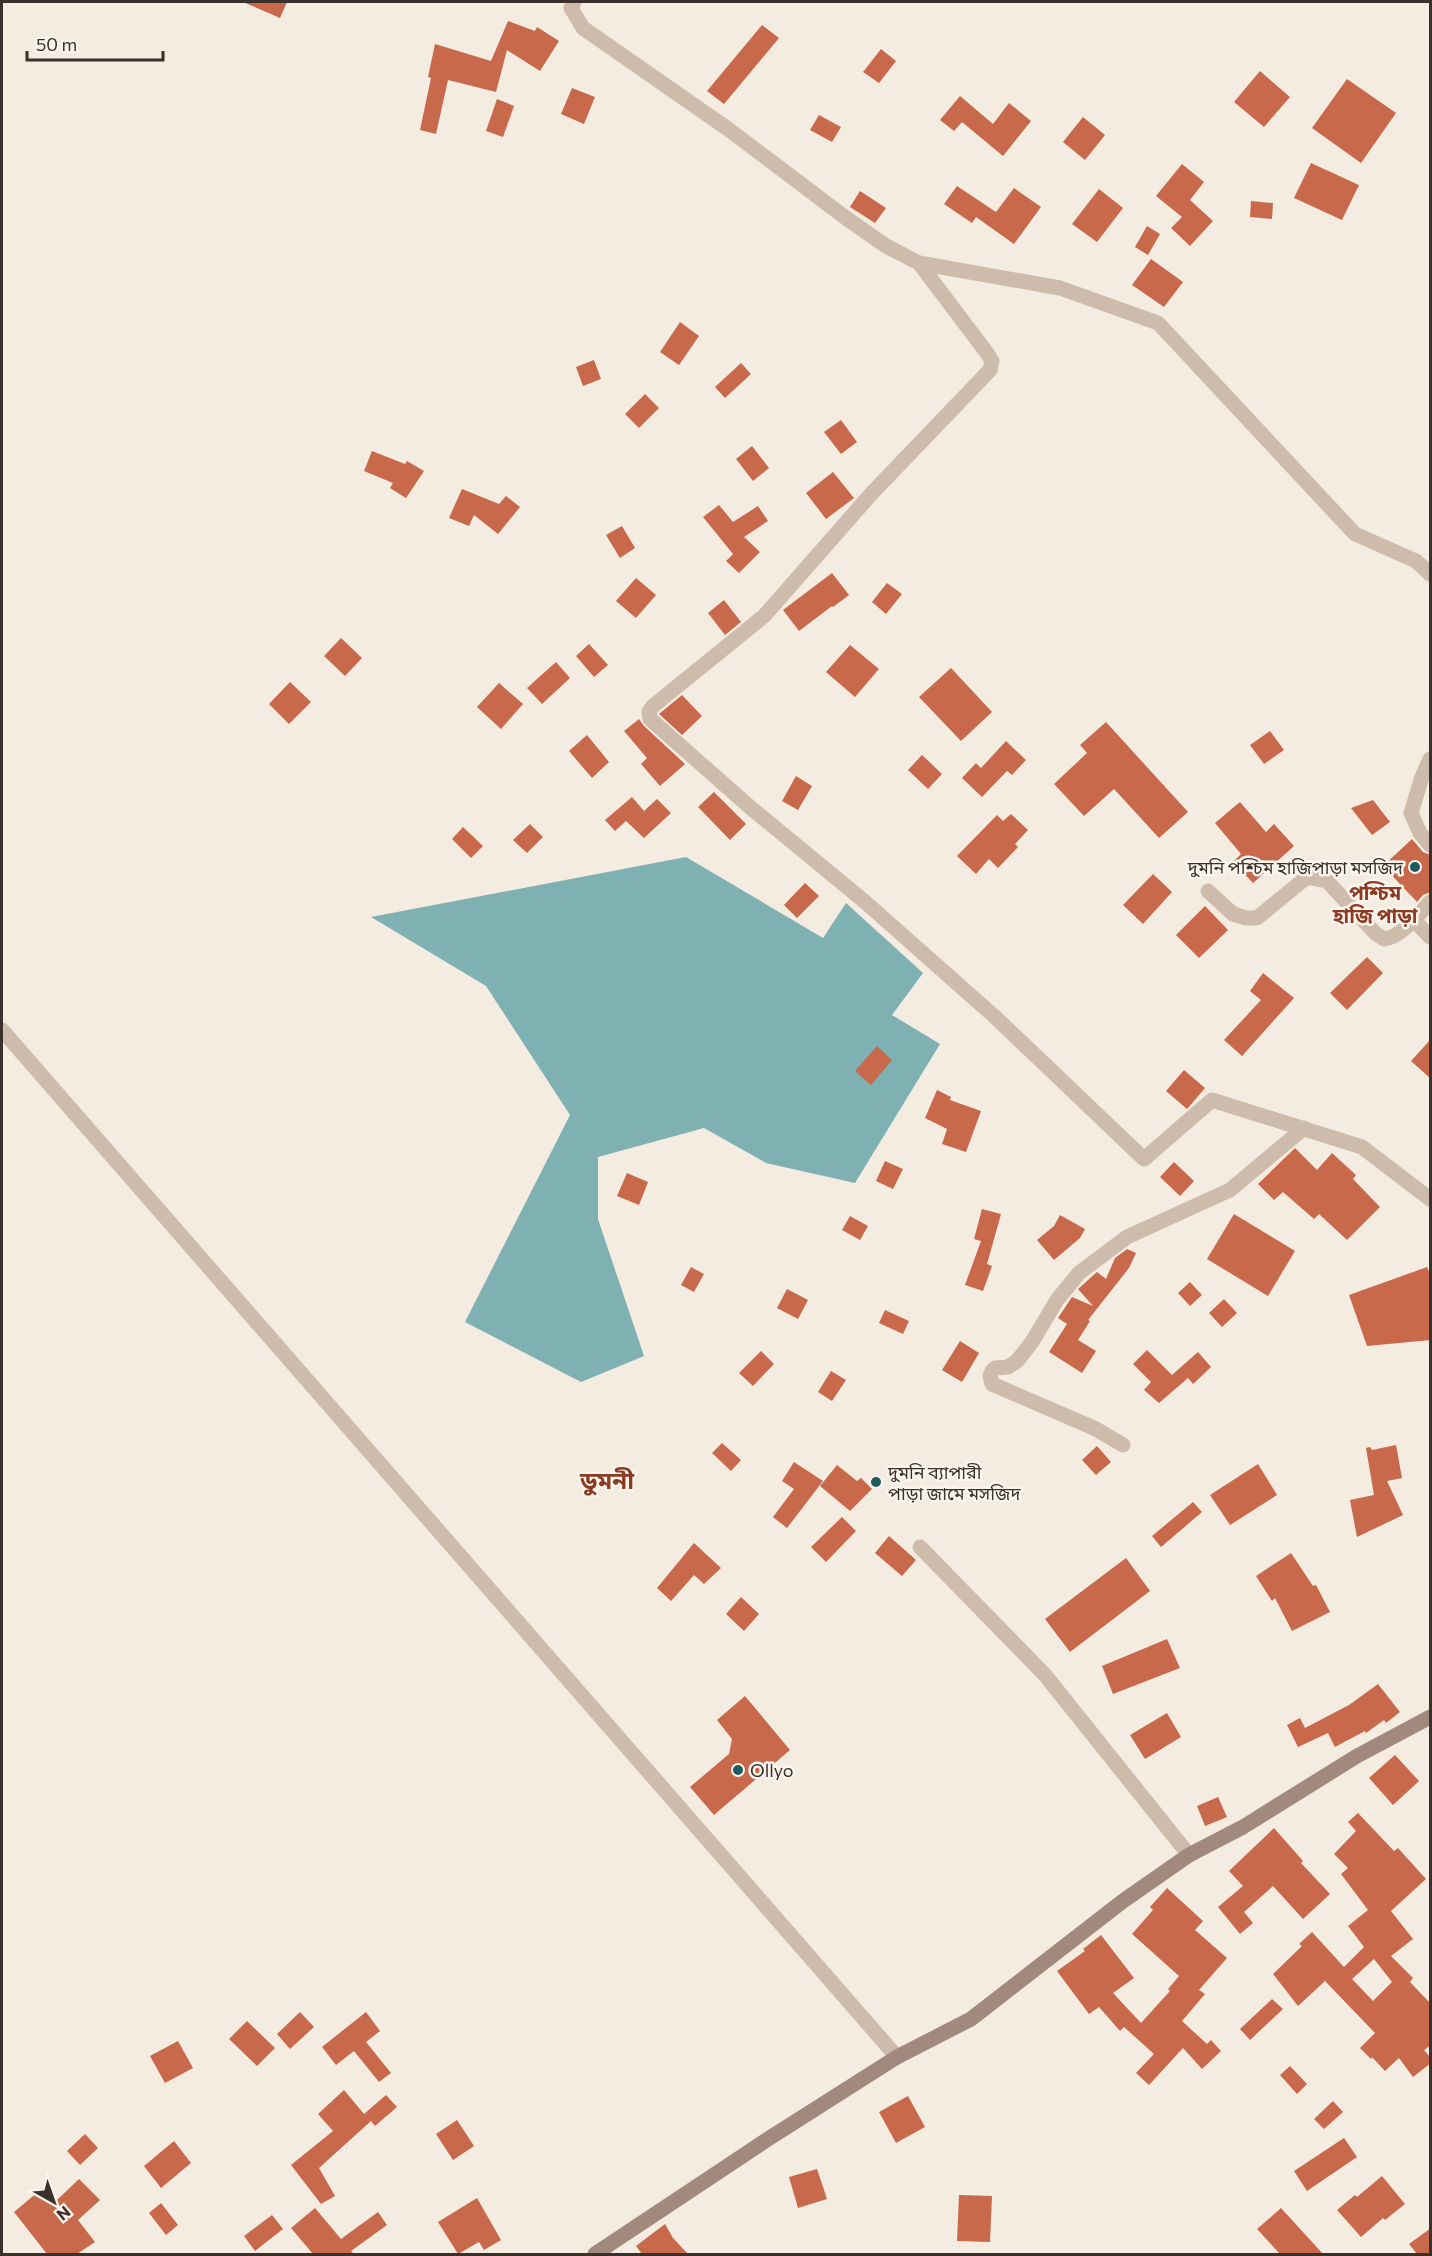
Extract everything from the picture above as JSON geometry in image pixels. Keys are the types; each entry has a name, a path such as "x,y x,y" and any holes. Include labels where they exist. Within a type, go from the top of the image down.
{"street":[{"path":"574,2 571,8 583,28 728,129 886,246 919,263 1060,288 1158,323 1355,534 1416,561 1431,574"},
{"path":"919,263 987,353 992,361 990,370 872,493 764,616 652,706 649,712 651,719 751,808 864,901 994,1016 1144,1159 1212,1100 1362,1147 1431,1199"},
{"path":"1431,759 1422,777 1411,813 1420,833 1431,845"},
{"path":"1208,891 1233,914 1246,918 1257,918 1307,877 1327,881 1376,934 1384,939 1392,938 1431,902"},
{"path":"1414,920 1431,937"},
{"path":"2,1030 897,2057"},
{"path":"1123,1445 1085,1424 992,1384 990,1376 992,1371 995,1368 1008,1367 1017,1361 1032,1342 1057,1300 1079,1273 1127,1237 1230,1190 1304,1128"},
{"path":"920,1547 1045,1675 1189,1855"},
{"path":"595,2254 897,2057 971,2019 1123,1901 1189,1855 1243,1827 1357,1756 1431,1717"}],"water":[{"path":"686,857 823,938 846,903 923,973 892,1015 940,1044 855,1183 766,1163 704,1128 598,1157 598,1219 644,1356 581,1382 465,1322 570,1115 486,986 371,917"}],"building":[{"path":"243,2 287,2 280,18"},
{"path":"508,21 535,31 537,27 559,41 540,71 507,50 496,92 448,80 436,134 420,130 431,78 428,77 435,44 491,61"},
{"path":"762,25 779,38 724,104 707,91"},
{"path":"881,49 896,61 879,83 863,72"},
{"path":"1260,71 1290,97 1264,127 1234,102"},
{"path":"1347,79 1396,113 1361,163 1312,128"},
{"path":"572,88 595,97 584,124 561,114"},
{"path":"960,96 993,124 1009,103 1031,121 1003,156 962,122 954,131 940,120"},
{"path":"497,99 514,106 503,137 486,131"},
{"path":"819,115 841,127 832,142 810,130"},
{"path":"1083,117 1105,135 1085,160 1063,142"},
{"path":"1311,163 1359,185 1342,220 1294,198"},
{"path":"1182,164 1204,182 1190,200 1213,221 1190,246 1171,228 1182,217 1156,196"},
{"path":"957,186 996,212 1014,188 1041,207 1014,244 976,217 972,223 944,204"},
{"path":"1099,189 1123,208 1097,242 1072,224"},
{"path":"860,191 886,208 875,223 850,207"},
{"path":"1251,201 1273,203 1272,219 1250,217"},
{"path":"1147,226 1160,234 1148,255 1135,247"},
{"path":"1151,259 1183,282 1164,307 1132,285"},
{"path":"680,322 699,336 679,365 660,352"},
{"path":"594,360 601,379 583,386 576,367"},
{"path":"741,363 751,374 725,398 715,387"},
{"path":"645,394 659,408 639,428 625,414"},
{"path":"841,420 857,442 841,454 824,432"},
{"path":"752,446 769,468 753,481 736,459"},
{"path":"372,451 405,464 407,461 424,471 406,498 390,488 393,483 364,471"},
{"path":"833,472 854,498 826,519 806,493"},
{"path":"462,489 499,504 506,496 520,507 498,534 474,515 469,526 449,518"},
{"path":"719,505 733,522 758,506 768,521 744,537 760,552 739,573 726,561 733,554 703,517"},
{"path":"622,526 635,548 620,558 606,535"},
{"path":"832,573 849,595 799,631 783,610"},
{"path":"636,578 656,595 636,618 616,601"},
{"path":"887,583 902,594 886,614 872,602"},
{"path":"724,600 741,622 725,635 708,613"},
{"path":"341,638 362,658 345,676 324,656"},
{"path":"589,644 608,665 594,677 576,656"},
{"path":"850,645 879,669 855,697 826,672"},
{"path":"556,662 570,678 542,704 527,688"},
{"path":"951,668 992,712 961,741 919,697"},
{"path":"290,682 311,702 289,724 269,704"},
{"path":"499,683 523,704 501,729 477,707"},
{"path":"682,695 702,716 682,735 659,714"},
{"path":"639,719 685,764 660,786 641,764 647,758 624,731"},
{"path":"1106,722 1188,812 1159,838 1114,789 1084,816 1054,784 1087,753 1080,745"},
{"path":"1270,731 1284,750 1264,764 1250,745"},
{"path":"587,735 609,762 592,778 569,751"},
{"path":"1006,741 1026,760 1012,775 1007,771 982,797 962,778 976,763 981,768"},
{"path":"922,755 942,774 928,789 908,770"},
{"path":"796,776 812,786 798,810 782,801"},
{"path":"714,792 746,824 730,840 698,807"},
{"path":"632,797 644,811 657,799 671,813 644,838 626,821 615,831 605,820"},
{"path":"1373,800 1390,822 1372,835 1351,808"},
{"path":"1240,802 1266,832 1274,824 1294,846 1253,883 1233,862 1241,854 1215,823"},
{"path":"1011,814 1028,830 1015,844 1018,847 998,868 989,859 976,874 957,856 997,815 1003,821"},
{"path":"530,824 543,837 527,853 513,840"},
{"path":"463,827 483,846 471,858 452,839"},
{"path":"1412,839 1423,852 1431,855 1431,892 1423,895 1417,902 1383,866"},
{"path":"1153,874 1172,892 1143,924 1123,905"},
{"path":"805,883 819,896 797,918 784,905"},
{"path":"1205,906 1228,930 1199,958 1176,935"},
{"path":"1367,957 1383,973 1347,1010 1330,993"},
{"path":"1263,973 1294,998 1242,1056 1224,1040 1261,1000 1250,991"},
{"path":"1431,1039 1431,1079 1411,1061"},
{"path":"877,1046 892,1060 871,1085 855,1071"},
{"path":"1184,1070 1205,1088 1187,1109 1166,1091"},
{"path":"937,1090 951,1097 950,1100 981,1111 966,1152 942,1144 947,1129 925,1118"},
{"path":"1295,1148 1317,1170 1332,1153 1356,1175 1353,1179 1380,1207 1347,1240 1319,1214 1314,1219 1283,1192 1274,1200 1258,1184"},
{"path":"885,1161 903,1169 893,1189 876,1181"},
{"path":"1174,1162 1194,1181 1180,1196 1160,1177"},
{"path":"627,1173 648,1182 639,1205 617,1196"},
{"path":"982,1209 1001,1214 987,1264 992,1266 983,1291 965,1285 981,1241 974,1239"},
{"path":"1234,1214 1295,1251 1268,1296 1207,1259"},
{"path":"1060,1215 1085,1229 1080,1238 1054,1260 1037,1240 1054,1226"},
{"path":"850,1216 868,1226 860,1240 842,1230"},
{"path":"1127,1249 1136,1253 1129,1268 1088,1320 1090,1321 1078,1340 1096,1351 1082,1373 1049,1352 1067,1324 1058,1318 1072,1297 1093,1306 1078,1289 1097,1272 1106,1279 1115,1258"},
{"path":"691,1267 704,1274 694,1292 681,1285"},
{"path":"1427,1267 1431,1276 1431,1340 1367,1346 1349,1295"},
{"path":"1190,1282 1202,1295 1190,1306 1178,1293"},
{"path":"787,1289 808,1300 798,1319 777,1308"},
{"path":"1224,1299 1237,1313 1222,1327 1209,1313"},
{"path":"885,1310 909,1321 903,1334 879,1323"},
{"path":"960,1341 979,1353 962,1382 942,1370"},
{"path":"1147,1350 1172,1375 1198,1352 1211,1367 1193,1384 1188,1378 1159,1403 1144,1390 1151,1382 1133,1364"},
{"path":"761,1351 774,1364 753,1386 739,1373"},
{"path":"831,1371 846,1380 832,1401 818,1392"},
{"path":"722,1443 741,1460 731,1471 712,1453"},
{"path":"1396,1445 1402,1478 1387,1481 1403,1515 1357,1537 1350,1500 1374,1495 1366,1448 1370,1447 1372,1450"},
{"path":"1097,1446 1111,1462 1096,1475 1082,1460"},
{"path":"794,1462 823,1481 787,1528 773,1517 794,1489 782,1481"},
{"path":"1258,1464 1277,1495 1230,1525 1210,1495"},
{"path":"837,1465 857,1481 861,1478 872,1489 850,1511 820,1486"},
{"path":"1193,1502 1202,1512 1161,1547 1152,1536"},
{"path":"842,1517 856,1531 826,1562 811,1547"},
{"path":"889,1536 916,1560 902,1576 875,1553"},
{"path":"694,1543 721,1568 704,1584 694,1575 671,1601 657,1588"},
{"path":"1291,1553 1313,1586 1316,1585 1330,1612 1292,1631 1275,1598 1272,1601 1256,1576"},
{"path":"1126,1558 1150,1591 1070,1652 1045,1619"},
{"path":"741,1597 759,1614 744,1631 726,1614"},
{"path":"1167,1639 1180,1668 1113,1694 1102,1666"},
{"path":"1378,1684 1400,1712 1386,1723 1384,1720 1366,1733 1365,1731 1335,1747 1328,1733 1298,1747 1287,1725 1300,1718 1305,1728 1349,1705"},
{"name":"Ollyo","path":"745,1696 790,1750 714,1815 690,1787 729,1754 732,1739 717,1720"},
{"path":"1167,1713 1181,1737 1145,1759 1130,1735"},
{"path":"1395,1755 1419,1781 1393,1805 1369,1778"},
{"path":"1218,1797 1227,1817 1205,1826 1197,1806"},
{"path":"1358,1813 1394,1851 1398,1848 1426,1879 1391,1911 1413,1939 1391,1956 1413,1978 1410,1982 1431,2004 1431,2045 1424,2050 1431,2058 1431,2063 1413,2077 1399,2058 1385,2071 1360,2048 1375,2033 1325,1981 1298,2006 1273,1974 1302,1946 1299,1944 1312,1932 1344,1967 1364,1947 1348,1926 1368,1910 1341,1874 1348,1868 1334,1854 1356,1831 1348,1822","holes":["1374,1959 1392,1982 1373,2001 1352,1979"]},
{"path":"1274,1828 1303,1861 1301,1863 1330,1894 1303,1919 1273,1886 1244,1912 1253,1923 1240,1934 1218,1907 1243,1886 1229,1871"},
{"path":"1167,1888 1203,1921 1195,1930 1227,1958 1199,1990 1205,1994 1182,2021 1207,2044 1211,2040 1221,2051 1202,2069 1183,2048 1149,2085 1136,2073 1154,2054 1124,2027 1120,2031 1099,2007 1089,2014 1057,1971 1085,1951 1083,1949 1101,1935 1134,1978 1113,1993 1141,2023 1170,1991 1168,1989 1179,1976 1132,1934 1153,1910 1150,1907"},
{"path":"1272,1999 1283,2009 1250,2040 1240,2029"},
{"path":"300,2012 314,2027 290,2049 277,2034"},
{"path":"366,2012 380,2031 366,2042 391,2073 379,2082 354,2051 336,2065 322,2047"},
{"path":"247,2021 275,2048 257,2066 229,2039"},
{"path":"178,2041 193,2068 165,2083 150,2056"},
{"path":"1290,2066 1307,2084 1297,2094 1280,2075"},
{"path":"344,2090 364,2114 386,2095 397,2107 375,2126 371,2121 319,2168 335,2196 321,2204 291,2165 333,2131 318,2114"},
{"path":"908,2096 925,2127 896,2143 879,2112"},
{"path":"1333,2101 1343,2112 1324,2129 1314,2119"},
{"path":"457,2120 474,2146 453,2160 436,2134"},
{"path":"85,2134 98,2148 80,2165 67,2151"},
{"path":"1344,2138 1357,2157 1307,2191 1294,2171"},
{"path":"174,2141 191,2163 161,2188 144,2166"},
{"path":"817,2169 827,2199 798,2208 789,2177"},
{"path":"1382,2176 1405,2204 1385,2220 1383,2218 1361,2237 1337,2210"},
{"path":"79,2179 100,2200 78,2220 95,2242 77,2254 47,2254 14,2212 45,2186 57,2200"},
{"path":"959,2195 992,2196 990,2242 957,2241"},
{"path":"477,2198 501,2240 484,2250 479,2242 458,2254 438,2222"},
{"path":"161,2203 178,2225 166,2235 149,2213"},
{"path":"315,2208 341,2239 378,2212 387,2225 351,2251 354,2254 313,2254 291,2228"},
{"path":"1281,2208 1323,2254 1280,2254 1257,2229"},
{"path":"272,2215 283,2229 255,2251 244,2236"},
{"path":"665,2224 673,2238 688,2254 642,2254 636,2246"},
{"path":"1431,2228 1431,2254 1417,2254 1409,2244"}],"place":[{"name":"দুমনি পশ্চিম হাজিপাড়া মসজিদ","path":"1415,867"},
{"name":"দুমনি ব্যাপারী পাড়া জামে মসজিদ","path":"876,1482"},
{"name":"Ollyo","path":"738,1770"}],"district":[{"name":"পশ্চিম হাজি পাড়া","path":"1375,904"},
{"name":"ডুমনী","path":"607,1479"}]}
